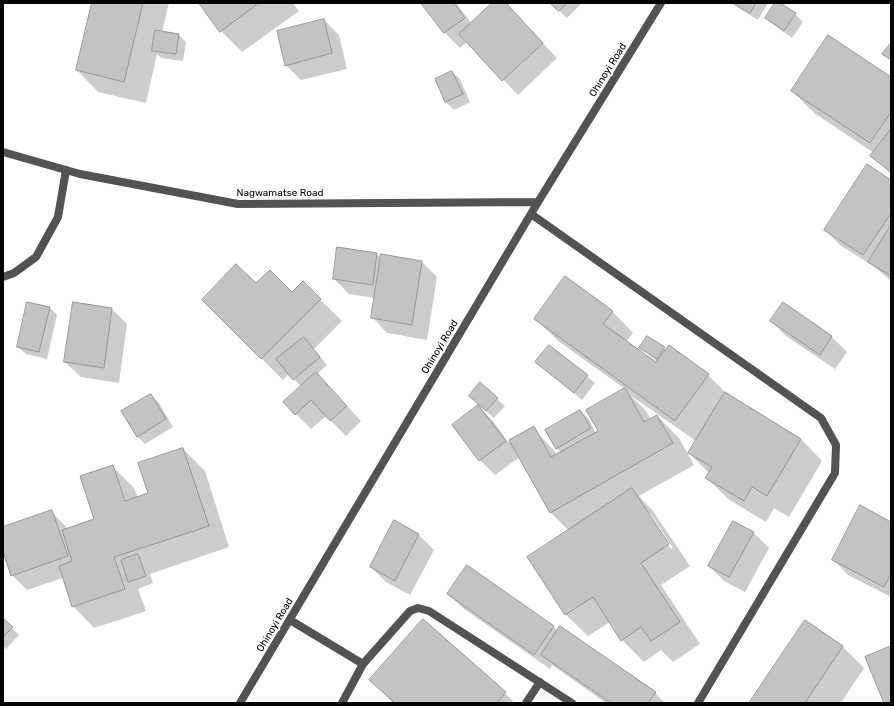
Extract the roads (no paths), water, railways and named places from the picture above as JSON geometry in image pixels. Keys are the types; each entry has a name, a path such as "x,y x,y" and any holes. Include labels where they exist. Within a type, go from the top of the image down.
{"street":[{"name":"Ohinoyi Road","path":"240,703 538,202 661,3"},
{"name":"Nagwamatse Road","path":"3,152 66,170 238,204 538,202"},
{"path":"3,277 14,273 36,257 58,217 66,170"},
{"path":"531,214 821,418 836,446 835,473 698,703"},
{"path":"342,703 363,664 410,611 418,608 429,611 572,703"},
{"path":"290,620 363,664"},
{"path":"526,703 540,682"}]}
